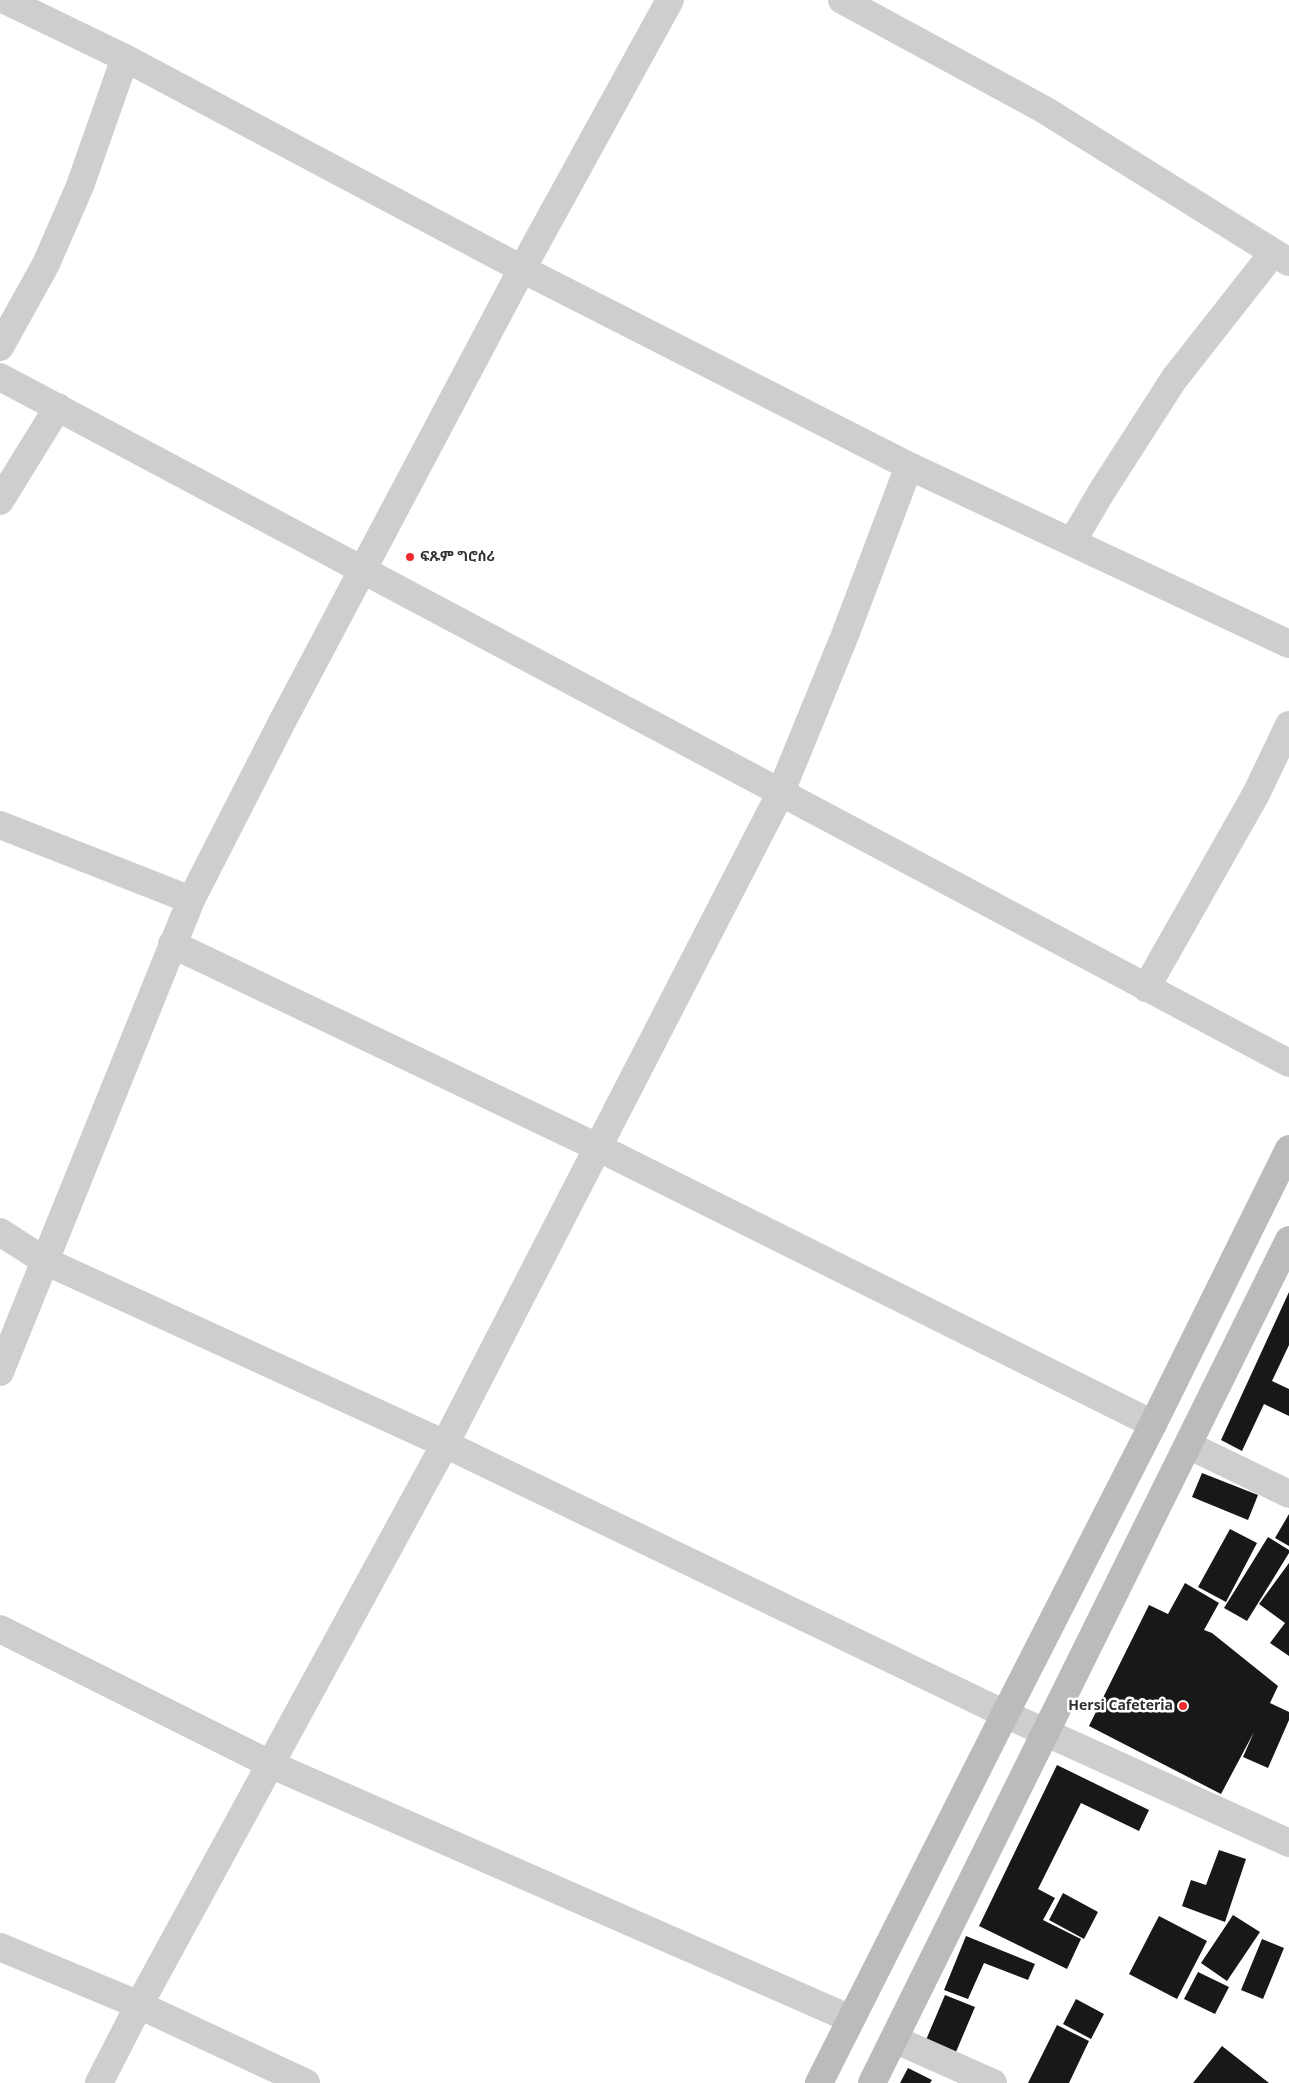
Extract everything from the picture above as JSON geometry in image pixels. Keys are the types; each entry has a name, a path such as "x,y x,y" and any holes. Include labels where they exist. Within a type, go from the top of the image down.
{"main road":[{"path":"819,2083 1153,1424 1289,1149"},
{"path":"872,2083 1047,1733 1289,1240"}],"street":[{"path":"0,1372 191,900 522,269 670,0"},
{"path":"842,0 1043,109 1281,257 1174,379 1102,491 1072,542"},
{"path":"9,1 125,58 522,269 909,466 1289,644"},
{"path":"0,346 46,264 77,195 125,58"},
{"path":"0,377 780,794 1289,1063"},
{"path":"0,501 58,407"},
{"path":"99,2083 139,2005 446,1444 780,794 845,635 909,466"},
{"path":"1146,988 1256,794 1289,725"},
{"path":"0,825 191,900"},
{"path":"172,944 597,1147 1153,1424"},
{"path":"0,1232 45,1261 446,1444 1005,1714 1289,1843"},
{"path":"1188,1445 1289,1494"},
{"path":"0,1629 272,1765 852,2019"},
{"path":"0,1947 139,2005 306,2083"},
{"path":"894,2039 993,2083"}],"building":[{"path":"1289,1292 1289,1345 1272,1381 1289,1389 1289,1416 1264,1404 1242,1451 1221,1440"},
{"path":"1202,1473 1258,1495 1248,1520 1192,1497"},
{"path":"1289,1514 1289,1546 1275,1538"},
{"path":"1230,1529 1257,1543 1226,1602 1198,1587"},
{"path":"1268,1537 1289,1550 1289,1553 1247,1621 1224,1608"},
{"path":"1289,1563 1289,1656 1270,1643 1285,1623 1259,1604"},
{"name":"Hersi Cafeteria","path":"1185,1583 1219,1603 1204,1630 1212,1633 1278,1686 1270,1703 1289,1712 1289,1720 1268,1768 1243,1757 1254,1732 1221,1794 1089,1726 1149,1605 1168,1614"},
{"path":"1057,1765 1149,1810 1139,1831 1081,1803 1038,1889 1055,1898 1043,1920 1081,1939 1067,1969 979,1926"},
{"path":"1219,1850 1246,1859 1225,1922 1182,1906 1191,1880 1206,1885"},
{"path":"1063,1893 1098,1912 1084,1939 1049,1920"},
{"path":"1233,1915 1260,1932 1227,1981 1201,1963"},
{"path":"1159,1916 1207,1941 1177,1999 1129,1974"},
{"path":"966,1936 1035,1964 1028,1980 984,1963 968,1999 944,1990"},
{"path":"1262,1939 1284,1948 1263,1999 1241,1990"},
{"path":"1198,1972 1229,1987 1215,2014 1184,1999"},
{"path":"945,1995 975,2007 953,2059 923,2047"},
{"path":"1076,1999 1104,2014 1091,2039 1063,2024"},
{"path":"1057,2025 1089,2041 1069,2083 1028,2083"},
{"path":"1222,2046 1269,2083 1193,2083"},
{"path":"908,2068 932,2080 930,2083 900,2083"}],"place":[{"name":"ፍጹም ግሮሰሪ","path":"410,557"},
{"name":"Hersi Cafeteria","path":"1183,1706"}]}
